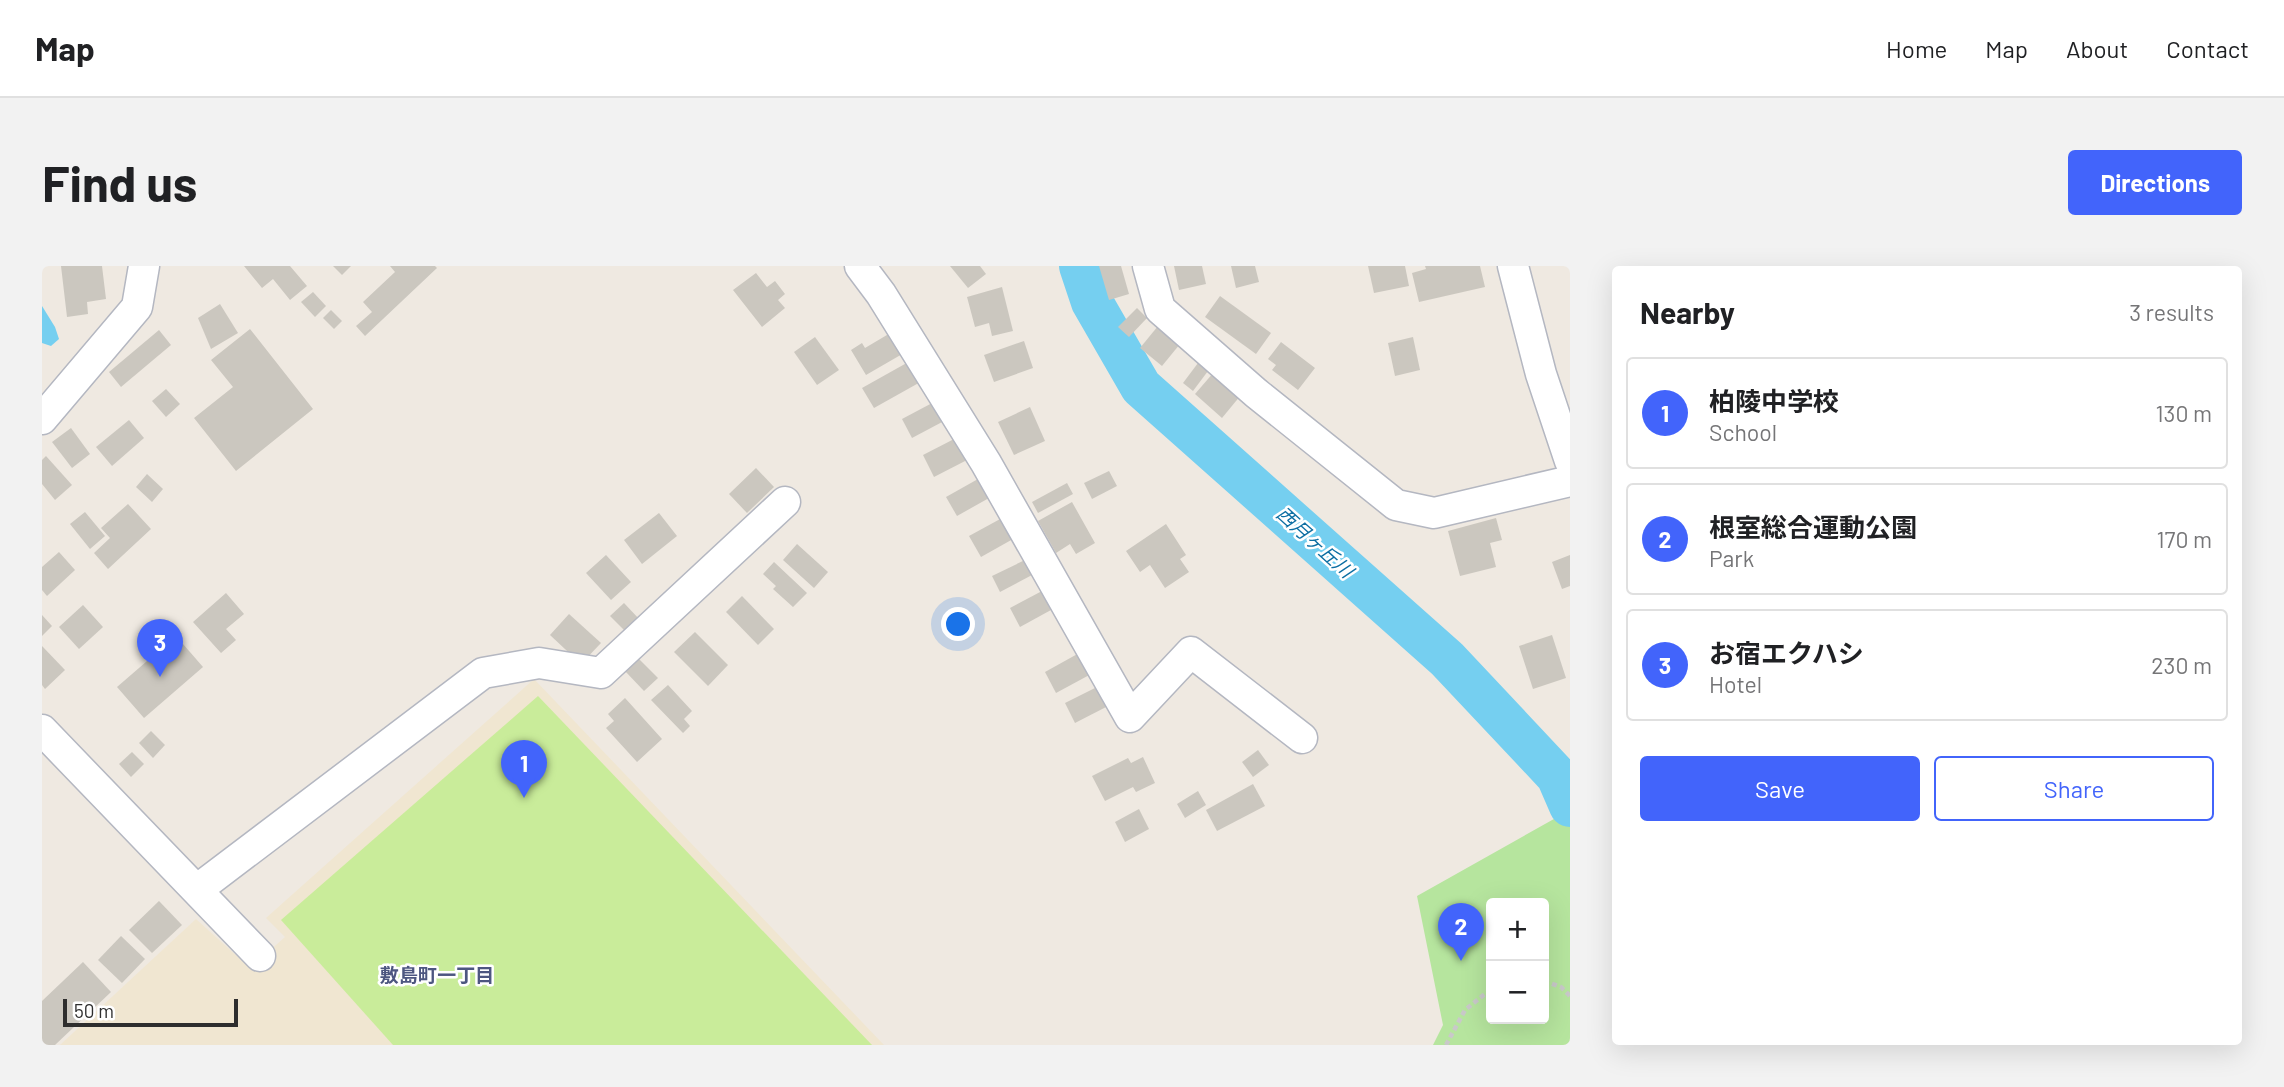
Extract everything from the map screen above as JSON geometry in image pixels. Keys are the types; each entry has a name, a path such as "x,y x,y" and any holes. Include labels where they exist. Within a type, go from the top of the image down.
{"street":[{"path":"42,419 137,307 144,266"},
{"path":"860,266 881,294 986,463 1130,717 1191,652 1302,738"},
{"path":"1148,266 1160,309 1256,393 1396,505 1434,513 1570,481"},
{"path":"1513,266 1541,374 1570,461"},
{"path":"198,889 483,673 539,663 601,673 785,502"},
{"path":"43,734 198,889 260,956"}],"path":[{"path":"1549,983 1561,987 1570,996"},
{"path":"1446,1045 1465,1010 1486,993"}],"shaded area":[{"path":"534,679 884,1045 60,1045 196,919 250,968 285,937 266,918"}],"green space":[{"path":"538,696 872,1045 393,1045 281,920"},
{"path":"1570,810 1570,1045 1433,1045 1443,1025 1417,896"}],"water":[{"path":"42,306 59,339 51,346 42,343"}],"building":[{"path":"61,266 102,266 106,299 87,302 88,314 67,317"},
{"path":"244,266 290,266 307,286 290,300 273,279 262,288"},
{"path":"333,266 351,266 342,275"},
{"path":"390,266 437,268 365,336 356,326 372,312 363,302 395,272"},
{"path":"950,266 980,266 986,274 968,288"},
{"path":"1099,266 1121,266 1129,294 1109,300"},
{"path":"1174,266 1202,266 1206,284 1179,290"},
{"path":"1231,266 1255,266 1259,282 1236,288"},
{"path":"1368,266 1405,266 1409,286 1374,293"},
{"path":"1425,266 1480,266 1485,287 1419,302 1412,273 1426,269"},
{"path":"756,273 767,287 775,281 785,294 778,300 785,308 762,327 733,290"},
{"path":"1002,287 1013,331 992,336 989,323 975,327 967,297"},
{"path":"313,292 326,306 315,317 301,302"},
{"path":"1220,296 1271,333 1256,354 1205,317"},
{"path":"220,304 238,333 211,349 198,318"},
{"path":"1137,308 1147,318 1129,337 1118,327"},
{"path":"331,310 342,321 334,329 323,318"},
{"path":"1158,326 1180,344 1162,366 1140,348"},
{"path":"250,329 313,409 236,471 194,418 233,387 211,360"},
{"path":"159,330 171,345 121,387 109,372"},
{"path":"892,332 904,353 866,375 851,350 862,343 865,348"},
{"path":"815,337 839,370 817,385 794,352"},
{"path":"1413,337 1420,370 1395,376 1388,343"},
{"path":"1024,341 1033,368 994,382 984,355"},
{"path":"1281,342 1315,368 1298,390 1272,370 1276,365 1268,359"},
{"path":"912,360 924,380 874,408 862,388"},
{"path":"1198,363 1208,371 1193,391 1183,383"},
{"path":"1214,372 1241,395 1222,418 1195,394"},
{"path":"166,389 180,404 166,417 152,401"},
{"path":"934,402 944,421 912,438 902,419"},
{"path":"1030,407 1045,441 1014,455 998,422"},
{"path":"129,420 144,438 112,466 96,447"},
{"path":"71,428 90,454 72,468 52,442"},
{"path":"956,438 967,460 934,477 923,455"},
{"path":"46,456 72,485 55,500 42,484 42,460"},
{"path":"756,468 774,487 747,513 729,494"},
{"path":"1109,471 1117,486 1092,499 1084,483"},
{"path":"147,474 163,489 152,502 136,487"},
{"path":"978,479 989,498 957,516 946,497"},
{"path":"1067,483 1073,494 1038,513 1032,502"},
{"path":"1072,502 1095,543 1076,554 1070,544 1056,553 1038,521"},
{"path":"128,504 151,529 108,569 94,553 110,538 101,528"},
{"path":"85,512 105,536 90,549 70,524"},
{"path":"659,513 677,536 642,564 624,540"},
{"path":"1002,518 1013,539 981,557 969,536"},
{"path":"1496,518 1502,540 1490,543 1496,567 1460,576 1448,531"},
{"path":"1166,524 1186,555 1180,559 1189,572 1165,588 1150,565 1140,572 1126,551"},
{"path":"797,544 828,572 814,588 783,560"},
{"path":"59,552 75,570 47,596 42,590 42,567"},
{"path":"606,555 631,582 611,600 586,573"},
{"path":"1570,555 1570,586 1562,589 1552,562"},
{"path":"1025,560 1032,575 1000,592 992,576"},
{"path":"774,562 807,593 793,607 773,589 776,586 763,574"},
{"path":"1042,591 1051,610 1020,627 1010,608"},
{"path":"226,593 244,614 226,629 236,640 221,653 193,622"},
{"path":"742,596 774,629 758,645 726,612"},
{"path":"624,603 640,620 627,633 610,616"},
{"path":"83,605 103,627 79,649 59,627"},
{"path":"569,614 601,643 581,664 550,635"},
{"path":"42,615 52,626 42,636"},
{"path":"695,632 728,665 708,686 674,652"},
{"path":"1552,635 1566,678 1533,689 1519,646"},
{"path":"176,636 203,667 144,718 117,687"},
{"path":"42,646 65,670 45,689 42,685"},
{"path":"1081,652 1093,673 1056,693 1045,672"},
{"path":"638,658 658,678 644,691 625,671"},
{"path":"668,685 692,711 684,719 690,726 683,733 651,700"},
{"path":"1099,686 1108,706 1075,723 1065,703"},
{"path":"625,698 662,739 637,762 606,728 614,721 608,714"},
{"path":"151,731 165,745 153,758 139,743"},
{"path":"1258,750 1269,765 1253,777 1242,762"},
{"path":"132,752 144,764 131,777 119,764"},
{"path":"1143,757 1155,783 1136,792 1133,787 1105,801 1092,776 1128,758 1131,763"},
{"path":"1253,784 1265,806 1217,831 1206,810"},
{"path":"1198,791 1206,805 1185,818 1177,804"},
{"path":"1139,809 1149,829 1125,842 1115,822"},
{"path":"159,901 182,925 152,953 129,930"},
{"path":"121,936 145,959 122,983 98,960"},
{"path":"83,962 111,992 55,1045 42,1045 42,1001"}],"waterway":[{"name":"西月ヶ丘川","path":"1080,266 1092,302 1141,387 1447,659 1557,776 1570,806"}],"place":[{"name":"お宿エクハシ","path":"160,677"},
{"name":"柏陵中学校","path":"524,798"},
{"name":"根室総合運動公園","path":"1461,961"}],"district":[{"name":"敷島町一丁目","path":"437,975"}]}
